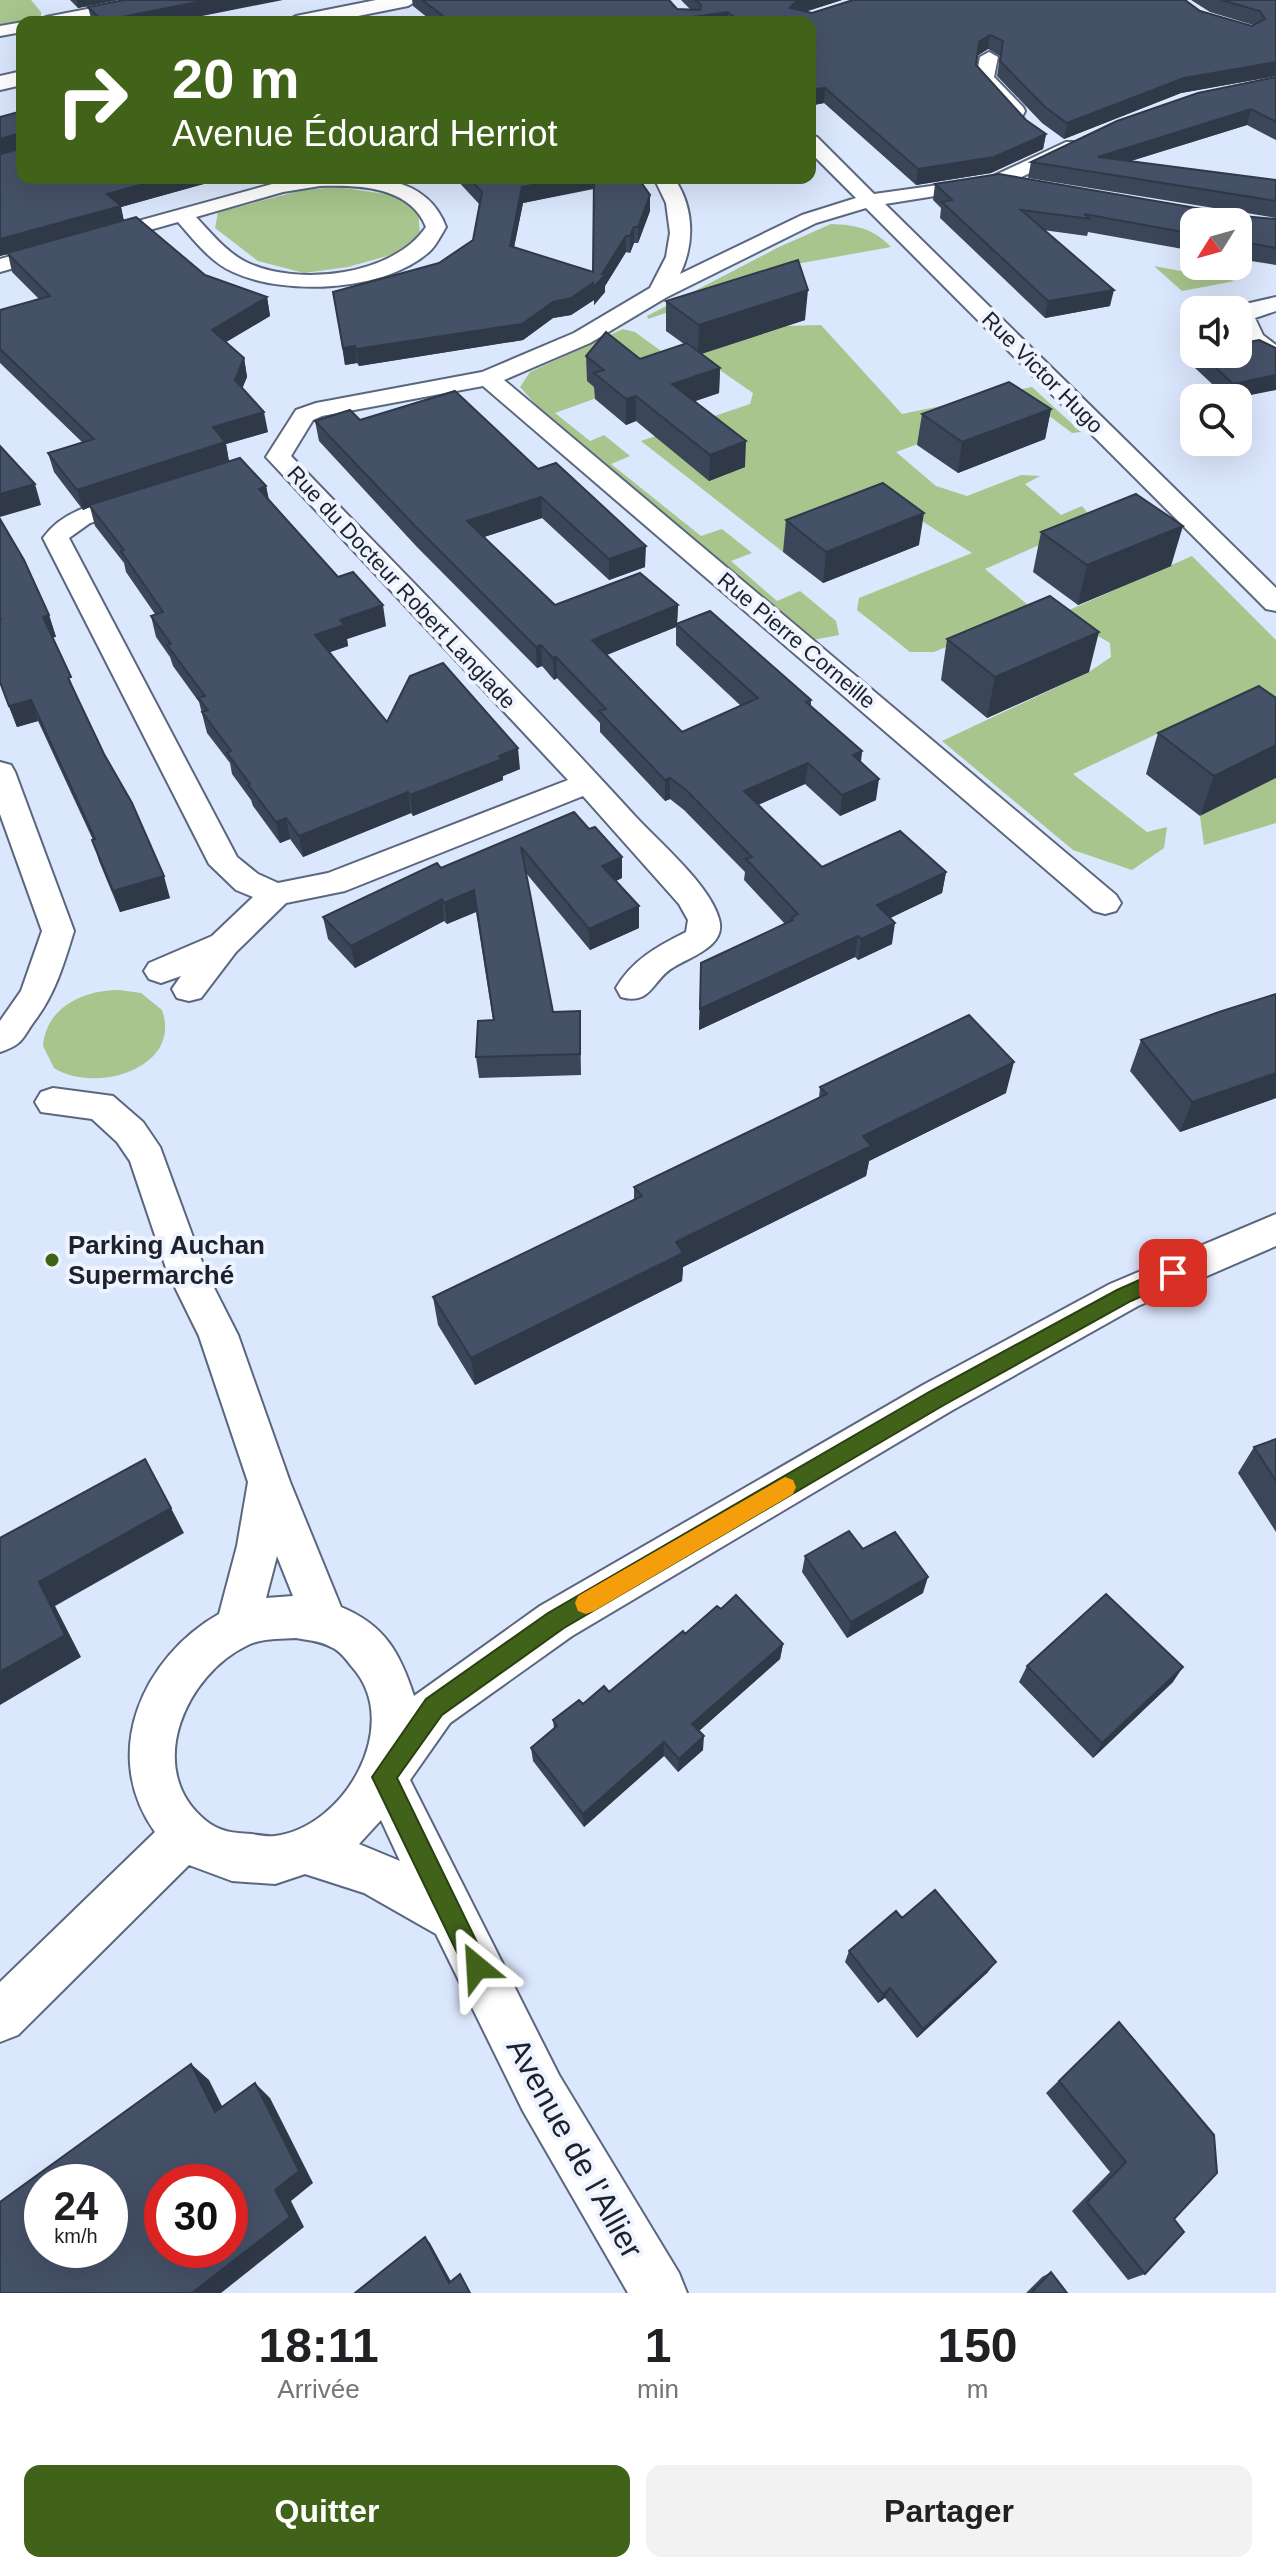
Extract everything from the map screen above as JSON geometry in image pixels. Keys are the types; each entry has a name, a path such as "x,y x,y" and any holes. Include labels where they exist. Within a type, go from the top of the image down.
{"main road":[{"path":"327,16 408,0"}],"street":[{"path":"78,16 160,0"},
{"path":"989,57 985,78 1038,133 1063,151"},
{"path":"278,457 304,415 316,410 488,378 582,338 659,292 809,219 872,200 997,181 1095,135"},
{"name":"Rue Victor Hugo","path":"816,147 1276,603"},
{"path":"997,181 1026,187"},
{"path":"0,266 296,184"},
{"path":"182,215 226,259 269,277 306,281 366,273 403,261 428,245 436,227 430,209 410,195 373,184"},
{"path":"667,184 695,239 748,250"},
{"path":"659,292 678,254 695,239"},
{"path":"1276,304 1249,310 1244,318 1254,338 1276,357"},
{"name":"Rue Pierre Corneille","path":"488,378 1105,903"},
{"name":"Rue du Docteur Robert Langlade","path":"250,466 278,457 588,783 691,897 704,920 701,938 658,961 633,988"},
{"path":"164,493 78,520 61,528 56,538 225,864 247,882 276,894 307,891 588,783"},
{"path":"0,772 58,931 36,996 6,1036"},
{"path":"189,989 224,944 276,894"},
{"path":"161,971 224,944"},
{"path":"53,1102 101,1106 130,1132 147,1157 186,1271 218,1335 269,1482 325,1623"},
{"path":"384,1777 394,1745 395,1712 388,1682 374,1656 352,1635 325,1623 296,1617 237,1627 206,1646 179,1672 161,1705 151,1740 152,1776 164,1809 186,1835 212,1852 243,1860 275,1860 308,1851 339,1833 365,1807 434,1707 556,1621 937,1398 1124,1295 1276,1229"},
{"path":"237,1627 258,1546 269,1482"},
{"name":"Avenue de l'Allier","path":"384,1777 541,2093 659,2293"},
{"path":"0,2017 186,1835"},
{"path":"308,1851 375,1873 451,1916"}],"green space":[{"path":"0,0 31,0 41,12 41,16 16,16 16,22 0,26"},
{"path":"338,187 391,195 418,210 420,234 394,254 348,267 304,273 258,261 215,228 218,212 303,190"},
{"path":"831,224 864,229 891,247 774,268 777,275 648,319 647,316 779,247"},
{"path":"1154,266 1180,271 1180,280 1235,281 1182,291"},
{"path":"821,325 902,414 1032,387 1081,432 1072,433 1032,403 896,452 936,486 967,496 1021,475 1040,476 1025,484 1061,515 1082,506 1090,516 1085,525 985,569 1034,610 934,652 910,652 857,610 859,598 972,553 900,507 783,552 641,441 750,404 753,393 698,355 784,326"},
{"path":"623,329 635,332 683,367 555,413 590,441 604,435 630,456 611,464 701,536 722,529 752,553 731,561 777,601 800,591 836,621 839,635 813,640 545,415 520,387 530,372"},
{"path":"1192,556 1276,640 1276,720 1255,703 1234,697 1073,774 1147,832 1167,827 1164,848 1132,870 1073,850 942,741 1089,672 1111,657 1110,643 1060,614"},
{"path":"1276,778 1276,823 1204,845 1200,816"},
{"path":"119,990 141,993 162,1010 165,1030 160,1048 148,1061 131,1071 111,1077 71,1075 54,1068 43,1046 51,1021 59,1011 80,997"}],"building":[{"path":"124,0 207,0 127,16 97,16 88,7"},
{"path":"422,0 669,0 677,9 700,10 701,5 695,0 797,0 790,8 812,13 853,0 1185,0 1200,11 1252,26 1265,19 1260,11 1221,0 1276,0 1276,62 1184,78 1067,123 1045,107 1000,61 1003,41 990,35 979,42 976,65 1026,120 1046,134 994,157 918,169 825,88 816,89 816,16 733,16 728,12 700,16 443,16"},
{"path":"1276,77 1276,122 1251,109 1098,157 1276,180 1276,201 1031,162 1117,121 1198,93"},
{"path":"16,113 16,134 0,139 0,117"},
{"path":"16,150 16,184 144,184 107,194 121,206 0,239 0,154"},
{"path":"999,174 1196,208 1180,208 1180,231 1084,214 1091,219 1021,210 1114,290 1048,301 942,202 952,200 935,184"},
{"path":"475,184 537,184 522,187 510,246 593,272 594,184 642,184 650,195 638,227 626,236 602,274 605,275 593,288 593,283 571,298 553,302 522,324 356,349 355,346 343,348 333,292 439,263 473,240 482,192"},
{"path":"136,217 205,275 267,297 212,330 244,358 235,380 264,412 213,427 225,442 77,490 48,453 94,439 0,349 0,310 50,296 7,253"},
{"path":"1252,217 1276,219 1276,248 1252,244"},
{"path":"798,260 808,290 699,325 666,301"},
{"path":"606,332 640,359 687,343 720,368 672,384 746,441 710,455 636,396 626,399 594,373 604,370 586,356"},
{"path":"1259,340 1276,348 1276,375 1233,384 1216,368 1252,368 1252,341"},
{"path":"1009,382 1051,409 962,442 922,414"},
{"path":"455,391 538,469 556,463 646,546 609,559 541,497 467,521 555,605 640,573 678,605 592,640 682,732 758,698 676,624 710,611 811,700 806,702 862,751 853,755 879,779 842,795 808,763 744,791 822,867 900,831 946,872 877,905 895,923 861,939 858,936 700,1009 701,963 793,920 791,918 798,914 746,859 752,857 685,789 670,778 665,780 599,711 606,709 556,657 553,658 541,645 536,647 315,421 350,410 360,420"},
{"path":"0,446 35,484 0,494"},
{"path":"240,458 266,486 259,489 338,577 353,572 383,605 340,620 344,625 315,635 387,722 410,676 443,663 518,748 499,756 502,759 410,795 408,792 299,836 286,818 276,822 248,785 227,753 231,751 202,712 208,710 198,698 205,696 167,645 171,644 151,616 163,612 121,551 124,550 89,505"},
{"path":"883,483 924,513 826,552 786,520"},
{"path":"1136,494 1183,526 1087,565 1041,532"},
{"path":"0,519 24,560 49,615 43,617 71,677 68,678 104,754 132,803 164,876 113,891 92,840 95,839 31,700 9,706 0,682"},
{"path":"1050,596 1099,632 995,677 947,639"},
{"path":"1259,686 1276,698 1276,745 1214,776 1158,733"},
{"path":"574,812 589,829 595,827 622,857 602,866 639,906 589,929 521,847 553,1012 580,1011 580,1054 476,1057 478,1021 494,1020 474,890 444,903 442,899 351,946 323,917 437,863 441,868"},
{"path":"1276,994 1276,1073 1192,1102 1141,1040 1219,1012"},
{"path":"969,1015 1014,1062 863,1136 871,1146 676,1242 683,1253 471,1358 433,1297 642,1196 634,1187 827,1094 820,1087"},
{"path":"1276,1439 1276,1481 1254,1447"},
{"path":"145,1459 171,1508 39,1582 65,1635 0,1672 0,1538"},
{"path":"849,1531 863,1549 895,1532 928,1577 851,1622 805,1556"},
{"path":"1106,1594 1183,1667 1102,1743 1027,1666"},
{"path":"736,1595 783,1644 692,1724 704,1736 679,1759 664,1742 583,1814 531,1748 557,1726 553,1720 579,1700 583,1704 604,1686 609,1692 683,1631 685,1634 717,1606 721,1609"},
{"path":"935,1890 996,1962 923,2029 890,1988 883,1994 849,1951 896,1911 902,1918"},
{"path":"1119,2022 1214,2135 1217,2173 1174,2219 1184,2232 1145,2274 1087,2202 1126,2162 1059,2081"},
{"path":"191,2064 215,2112 255,2083 299,2171 275,2190 290,2217 248,2250 248,2164 144,2164 144,2268 224,2268 192,2293 0,2293 0,2202 24,2185 24,2268 128,2268 128,2164 53,2164"},
{"path":"425,2237 449,2283 460,2274 470,2293 355,2293"},
{"path":"1051,2272 1067,2293 1031,2293"}],"slow traffic":[{"path":"586,1603 785,1487"}],"place":[{"name":"Parking Auchan Supermarché","path":"52,1260"}],"route":[{"path":"477,1967 384,1777 434,1707 556,1621 937,1398 1124,1295 1173,1273"}]}
